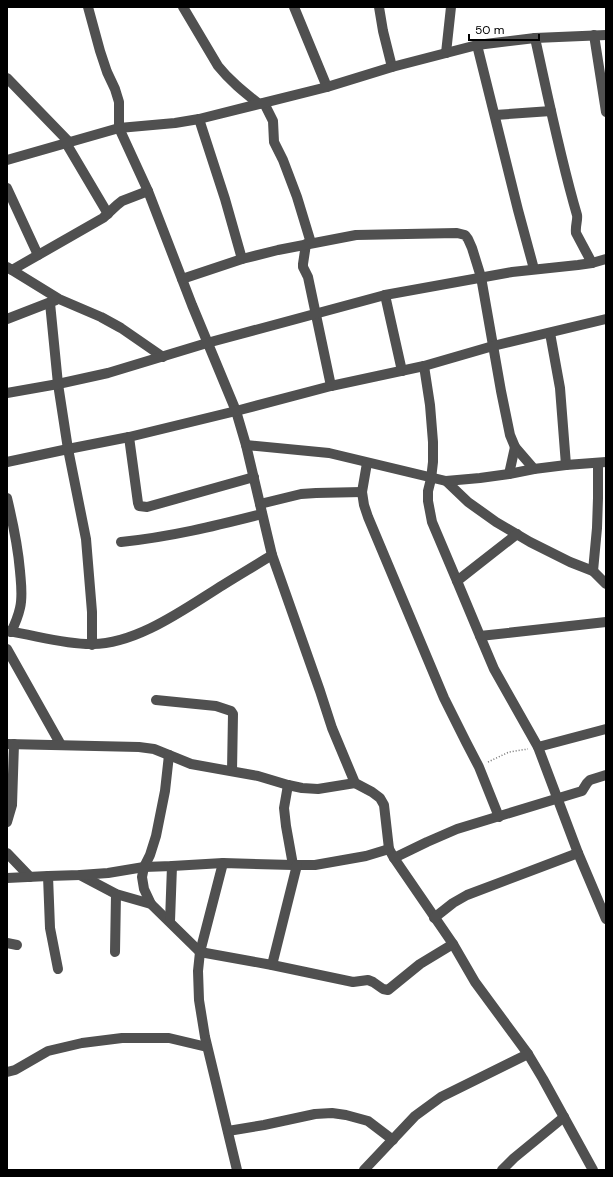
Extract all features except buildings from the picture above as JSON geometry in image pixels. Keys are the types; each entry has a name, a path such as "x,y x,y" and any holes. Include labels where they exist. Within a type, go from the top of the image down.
{"street":[{"path":"88,7 107,72 116,88 119,102 120,128 148,191 207,343 214,356 236,411 246,445 272,555 332,728 355,783"},
{"path":"183,7 218,66 234,83 261,104 273,121 274,142 284,160 297,197 309,243 303,256 303,268 308,277 331,386"},
{"path":"294,7 326,86"},
{"path":"379,7 392,67"},
{"path":"446,53 451,7"},
{"path":"594,35 606,112"},
{"path":"7,160 120,128 175,123 199,119 261,104 477,45 535,38 606,35"},
{"path":"535,38 572,202 578,218 575,228 576,233 592,263"},
{"path":"477,45 534,269"},
{"path":"7,78 68,142 108,214"},
{"path":"495,115 551,111"},
{"path":"199,119 242,259"},
{"path":"7,188 38,255"},
{"path":"148,191 117,205 108,214 38,255 10,269 54,301 101,317 121,328 162,357"},
{"path":"182,279 242,259 309,243 356,235 465,235 472,248 481,277 508,425 515,447 534,469"},
{"path":"7,393 108,373 207,343 385,295 481,277 534,269 592,263 606,259"},
{"path":"385,295 402,371"},
{"path":"7,319 54,301"},
{"path":"54,301 58,384 68,449 86,539 92,612 92,644"},
{"path":"7,462 130,437 331,386 424,366 493,346 606,319"},
{"path":"550,333 560,388 566,465"},
{"path":"424,366 433,436 432,478 428,491 428,501 432,522 497,675 538,747 578,853 606,919"},
{"path":"130,437 138,502 140,506 146,506 254,477"},
{"path":"246,445 329,453 446,481 509,474 566,465 602,463 593,571"},
{"path":"509,474 515,447"},
{"path":"367,463 362,492 368,517 444,698 479,767 499,817"},
{"path":"446,481 468,502 496,522 530,542 570,562 593,571 606,584"},
{"path":"121,542 185,533 261,509 301,494 362,492"},
{"path":"7,498 18,550 21,582 20,607 18,616 9,631 43,639 92,644 121,640 136,635 187,608 272,555"},
{"path":"458,581 517,534"},
{"path":"480,636 606,622"},
{"path":"7,649 61,745"},
{"path":"156,700 216,706 231,711 233,714 232,771"},
{"path":"538,747 606,729"},
{"path":"7,822 12,805 10,744 139,747 154,749 191,764 258,776 288,785 318,789 355,783 372,792 380,798 384,805 389,849 394,858 453,944 476,982 528,1054 593,1170"},
{"path":"169,755 156,836 150,855 144,867 142,884 151,904 200,952 353,982 368,980 383,989 388,990 420,964 453,944"},
{"path":"394,858 451,832 582,791 590,780 606,775"},
{"path":"272,965 295,865 286,826 284,808 288,785"},
{"path":"7,878 80,875 108,873 155,866 223,863 315,865 345,861 376,854 389,849"},
{"path":"7,853 30,877"},
{"path":"434,918 453,903 467,895 578,853"},
{"path":"150,855 155,866"},
{"path":"223,863 200,952 198,971 199,1000 207,1047 237,1170"},
{"path":"170,921 172,866"},
{"path":"80,875 116,894 151,904"},
{"path":"48,876 50,928 58,970"},
{"path":"115,952 116,894"},
{"path":"7,1072 15,1070 48,1051 88,1042 122,1038 169,1038 207,1047"},
{"path":"364,1170 415,1116 441,1097 528,1054"},
{"path":"228,1131 315,1114 332,1113 368,1121 393,1140"},
{"path":"502,1170 514,1158 564,1117"}],"path":[{"path":"479,767 509,752 538,747"}]}
